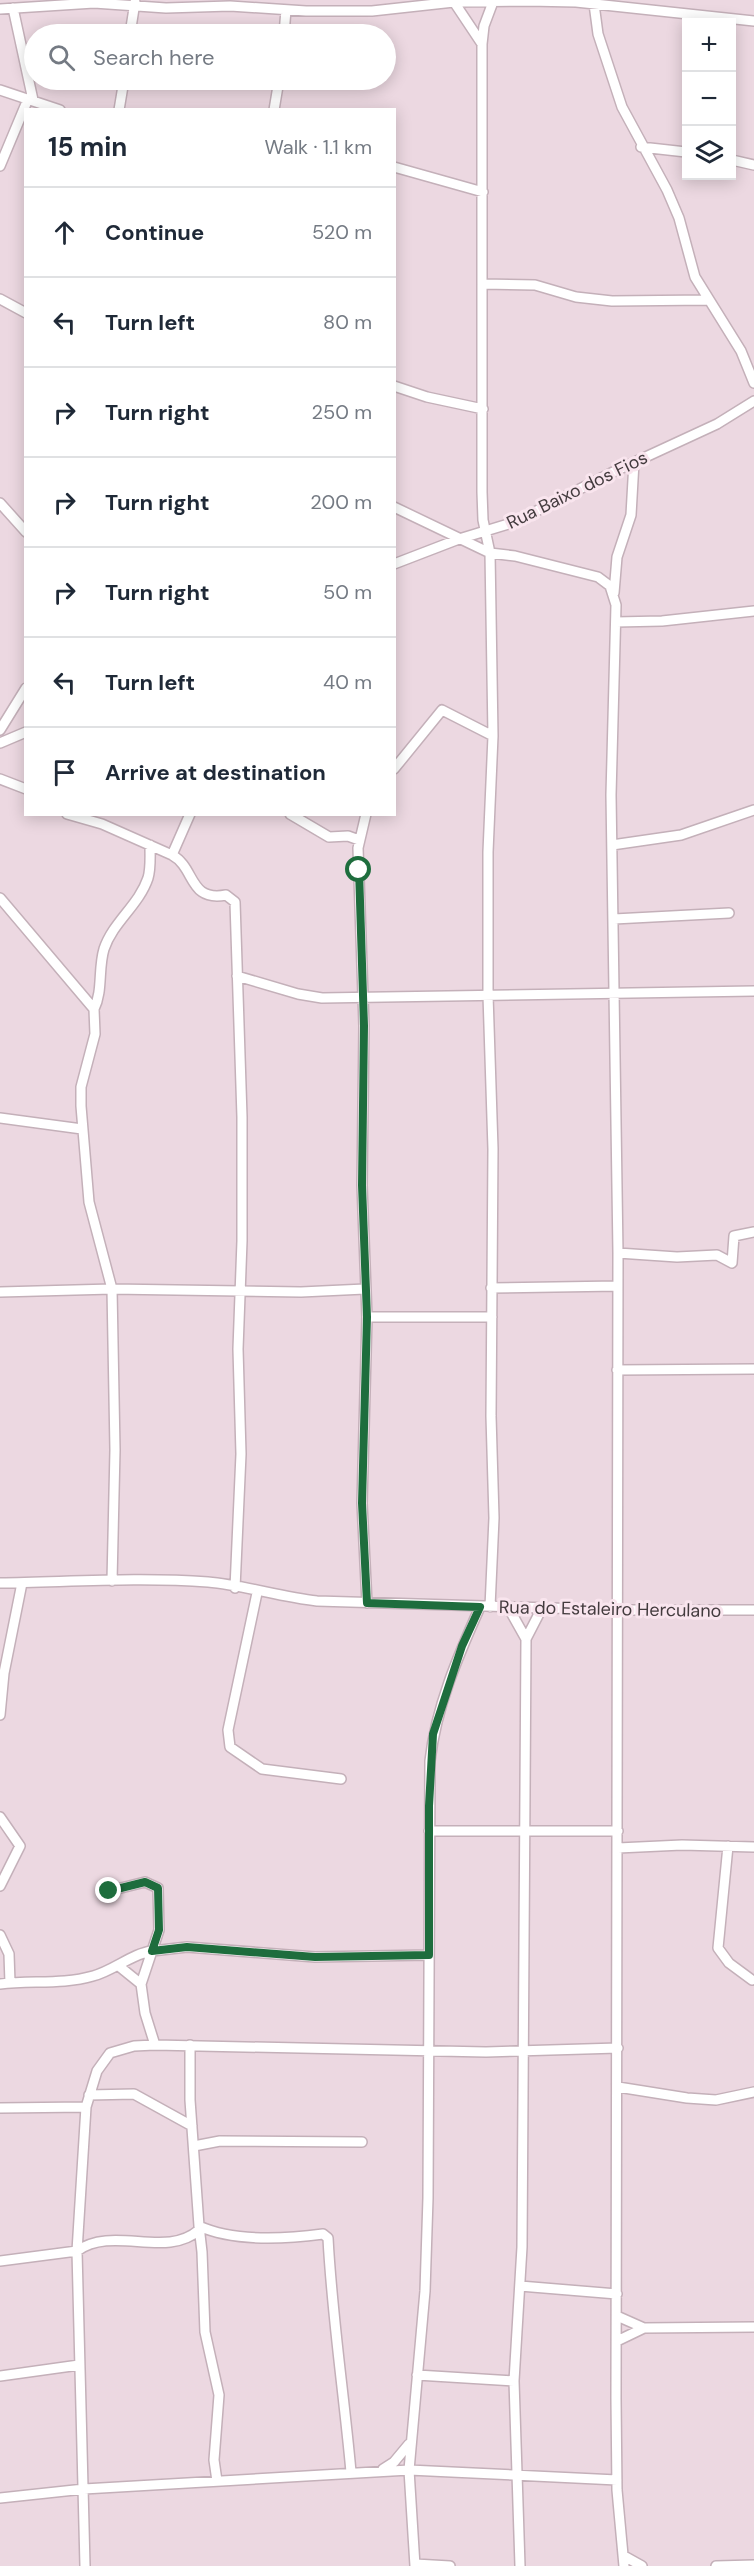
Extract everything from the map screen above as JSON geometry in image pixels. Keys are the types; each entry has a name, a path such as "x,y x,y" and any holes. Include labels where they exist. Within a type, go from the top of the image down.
{"street":[{"path":"454,2 482,44"},
{"path":"0,9 94,3 135,3 286,10 372,11 454,2 493,2 594,4 754,21"},
{"path":"490,1607 494,1518 491,1288 493,1149 488,995 488,852 493,736 490,553 485,532 483,409 482,44 484,26 493,2"},
{"path":"132,24 135,3"},
{"path":"594,4 604,57 622,107 641,147 667,190 679,218 695,277 741,351 754,383"},
{"path":"13,8 24,68"},
{"path":"285,24 286,10"},
{"path":"0,90 54,108"},
{"path":"26,108 30,100 28,90"},
{"path":"119,108 122,90"},
{"path":"274,108 277,90"},
{"path":"1,162 24,113"},
{"path":"641,147 682,151"},
{"path":"736,161 754,165"},
{"path":"396,168 483,192"},
{"path":"482,284 535,285 600,300 709,300"},
{"path":"0,299 24,312"},
{"path":"396,387 427,397 483,409"},
{"name":"Rua Baixo dos Fios","path":"396,563 459,539 515,522 634,462 717,424 754,401"},
{"path":"634,462 631,515 617,557 614,593 616,622 611,740 618,1253 617,2480 624,2561 642,2566"},
{"path":"0,503 24,529"},
{"path":"396,508 490,553 514,556 598,578 610,586 614,593"},
{"path":"616,622 662,621 754,611"},
{"path":"0,730 24,691"},
{"path":"396,767 442,710 493,736"},
{"path":"0,743 24,733"},
{"path":"0,779 24,788"},
{"path":"612,845 681,835 754,810"},
{"path":"74,816 102,824 172,855 181,860 194,886 202,892 212,896 226,895 234,900 242,1117 241,1292 238,1360 241,1454 235,1587"},
{"path":"172,855 189,816"},
{"path":"293,816 329,837 348,836 359,840"},
{"path":"365,816 359,840 364,998 362,1185 367,1317 362,1503 367,1603"},
{"path":"112,1581 115,1450 112,1289 88,1202 80,1093 95,1034 94,1009 105,948 114,927 137,900 145,884 150,869 150,845"},
{"path":"0,898 94,1009"},
{"path":"614,920 729,913"},
{"path":"237,976 310,996 364,998 754,991"},
{"path":"0,1118 82,1129"},
{"path":"618,1253 677,1257 717,1255 732,1263 734,1236 754,1232"},
{"path":"491,1288 618,1286"},
{"path":"0,1292 112,1289 241,1292 365,1289"},
{"path":"367,1317 492,1317"},
{"path":"618,1370 754,1369"},
{"name":"Rua do Estaleiro Herculano","path":"0,1583 208,1582 257,1593 317,1601 618,1610 754,1610"},
{"path":"0,1714 6,1662 22,1583"},
{"path":"257,1593 228,1730 230,1747 262,1769 341,1779"},
{"path":"450,2566 415,2565 409,2444 424,2291 428,2198 429,1831 433,1734 462,1646 480,1607"},
{"path":"508,1607 526,1639"},
{"path":"520,2566 514,2381 520,2286 526,1639 542,1608"},
{"path":"0,1816 20,1846 0,1886"},
{"path":"429,1831 618,1831"},
{"path":"618,1848 682,1845 754,1846"},
{"path":"728,1846 718,1948 729,1963 752,1980"},
{"path":"109,1891 145,1882 158,1888 159,1930 141,1984 145,2013 155,2045"},
{"path":"0,1935 9,1954 5,1983 71,1981 120,1966 139,1954 187,1947 315,1957 429,1955"},
{"path":"120,1966 141,1984"},
{"path":"85,2566 77,2251 86,2107 97,2071 110,2053 134,2046 155,2045 523,2052 618,2048"},
{"path":"190,2045 192,2126 202,2252 204,2319 219,2395 214,2460 217,2481"},
{"path":"618,2086 705,2099 754,2092"},
{"path":"89,2095 134,2094 192,2126"},
{"path":"0,2108 86,2107"},
{"path":"194,2146 220,2141 362,2142"},
{"path":"0,2261 77,2251 87,2246 107,2242 186,2240 199,2231 268,2237 323,2234 328,2238 330,2288 341,2362 351,2472"},
{"path":"186,2240 202,2252"},
{"path":"520,2286 617,2294"},
{"path":"617,2316 644,2328 754,2327"},
{"path":"617,2342 644,2328"},
{"path":"0,2376 79,2365"},
{"path":"417,2375 514,2381"},
{"path":"382,2469 394,2462 409,2444"},
{"path":"0,2498 84,2489 382,2469 617,2480"},
{"path":"717,2566 754,2565"}],"route":[{"path":"109,1891 145,1882 158,1888 159,1930 152,1951 187,1947 315,1957 429,1955 429,1806 433,1734 440,1707 462,1646 480,1607 367,1603 362,1503 367,1317 362,1185 364,1026 359,870"}]}
